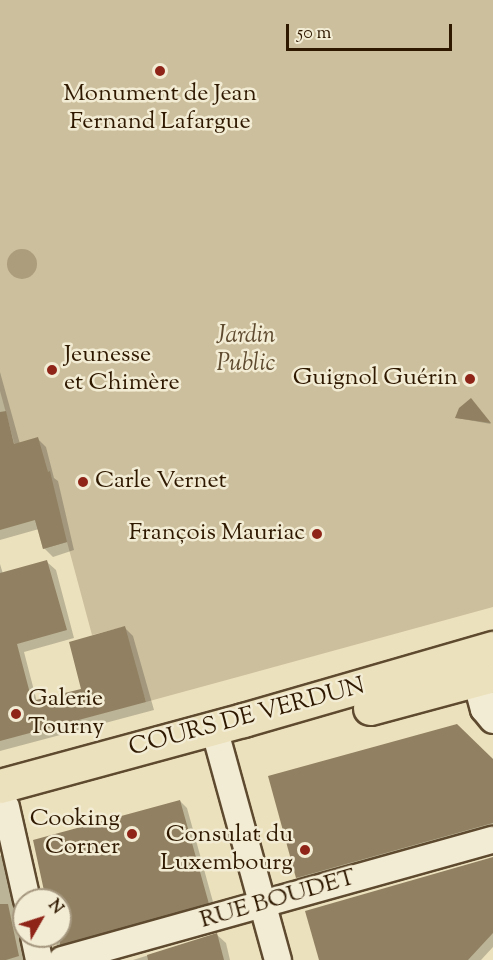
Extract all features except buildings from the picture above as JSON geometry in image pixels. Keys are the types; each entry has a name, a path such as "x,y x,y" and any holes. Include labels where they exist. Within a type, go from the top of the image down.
{"main road":[{"name":"COURS DE VERDUN","path":"2,801 216,738 493,648"},
{"name":"COURS DE VERDUN","path":"216,738 487,673"}],"street":[{"path":"487,673 484,709 493,720"},
{"path":"216,738 278,960"},
{"path":"2,801 24,888"},
{"name":"RUE BOUDET","path":"62,960 493,840"}],"green space":[{"name":"Jardin Public","path":"0,0 493,0 493,607 146,702 123,627 92,635 67,542 43,549 0,391"}],"shaded area":[{"path":"22,249 33,253 37,264 33,275 22,279 11,275 7,264 11,253"}],"place":[{"name":"Monument de Jean Fernand Lafargue","path":"160,71"},
{"name":"Jeunesse et Chimère","path":"52,370"},
{"name":"Guignol Guérin","path":"470,379"},
{"name":"Carle Vernet","path":"83,482"},
{"name":"François Mauriac","path":"317,534"},
{"name":"Galerie Tourny","path":"16,714"},
{"name":"Cooking Corner","path":"132,834"},
{"name":"Consulat du Luxembourg","path":"305,850"}]}
